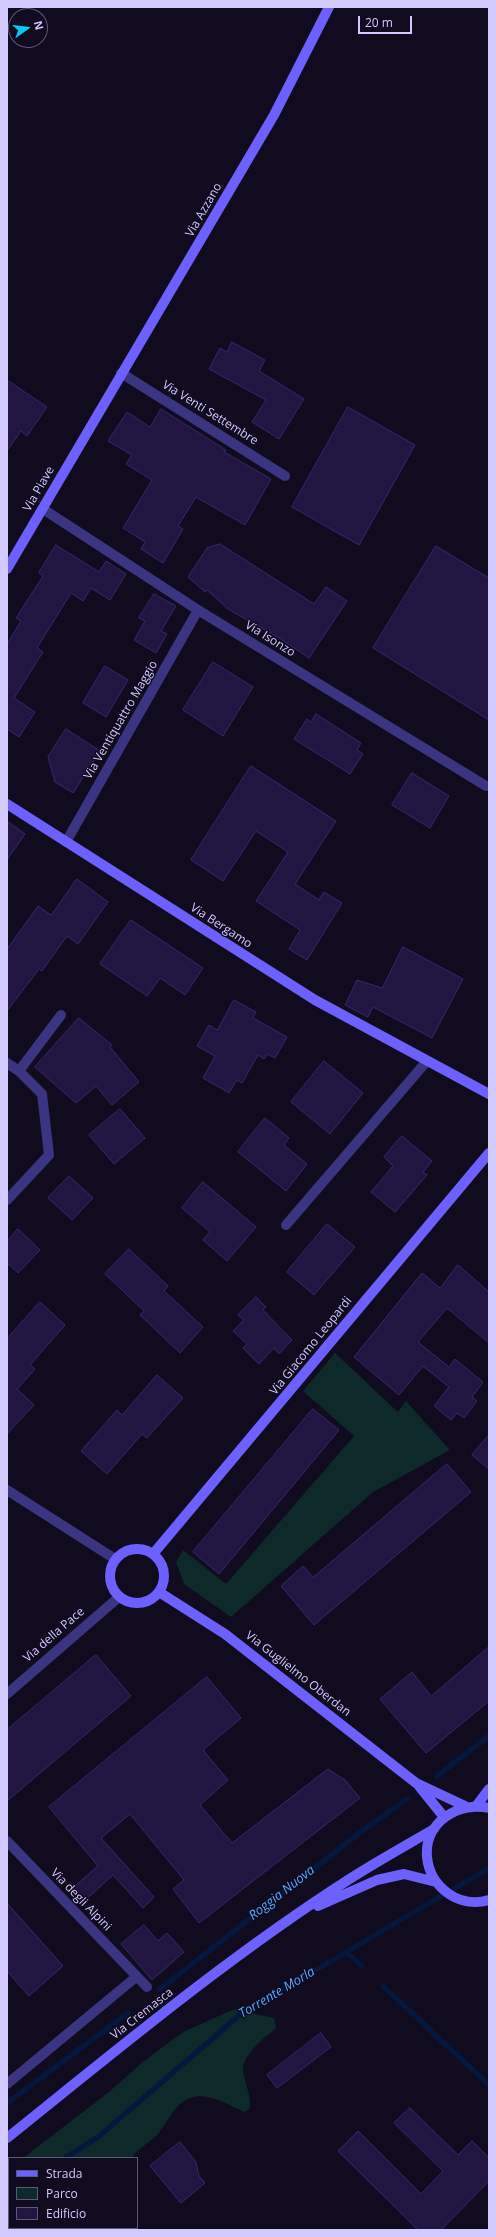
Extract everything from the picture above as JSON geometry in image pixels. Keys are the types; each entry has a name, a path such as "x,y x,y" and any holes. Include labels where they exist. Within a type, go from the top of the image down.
{"street":[{"name":"Via Azzano","path":"93,422 121,372 189,262 274,115 329,7"},
{"name":"Via Venti Settembre","path":"121,372 285,476"},
{"name":"Via Piave","path":"7,569 93,422"},
{"name":"Via Isonzo","path":"43,509 198,610 486,786"},
{"name":"Via Ventiquattro Maggio","path":"66,842 198,610"},
{"name":"Via Bergamo","path":"7,804 309,996 489,1094"},
{"path":"19,1071 61,1016"},
{"path":"286,1225 427,1061"},
{"path":"7,1063 19,1071 42,1094 49,1155 7,1200"},
{"name":"Via Giacomo Leopardi","path":"153,1554 489,1153"},
{"path":"7,1490 115,1559"},
{"path":"136,1549 145,1550 153,1554 162,1564 164,1572 164,1580 159,1592 149,1601 140,1603 131,1603 119,1597 111,1586 110,1576 115,1559 126,1551 136,1549"},
{"name":"Via Guglielmo Oberdan","path":"159,1592 225,1634 416,1783"},
{"name":"Via della Pace","path":"7,1694 119,1597"},
{"path":"416,1783 465,1806"},
{"path":"416,1783 444,1817"},
{"path":"477,1805 489,1789"},
{"name":"Via Cremasca","path":"437,1883 427,1857 430,1837 434,1829 444,1817 465,1806 477,1805 489,1808"},
{"name":"Via Cremasca","path":"7,2138 164,2013 296,1915 349,1879 434,1829"},
{"name":"Via degli Alpini","path":"7,1841 147,1987"},
{"name":"Via Cremasca","path":"296,1915 384,1879 404,1874 437,1883 454,1898 471,1903 486,1903"},
{"path":"7,2084 136,1977"}],"green space":[{"path":"335,1353 398,1412 406,1401 450,1450 373,1492 231,1617 184,1584 176,1562 183,1550 226,1584 354,1436 303,1391"},
{"path":"234,2009 274,2018 276,2028 255,2047 243,2065 243,2071 249,2094 250,2108 245,2112 220,2101 203,2096 187,2099 173,2112 157,2135 137,2151 133,2157 24,2157 109,2092 144,2061 183,2032"},
{"path":"8,2171 8,2229 47,2229 46,2230 7,2230"}],"building":[{"path":"232,342 265,360 259,371 304,399 279,439 252,422 266,400 209,369 220,348 227,352"},
{"path":"7,380 47,407 27,436 21,431 7,451"},
{"path":"348,407 415,445 359,545 292,507"},
{"path":"161,409 226,450 224,452 271,479 245,525 196,497 178,526 183,529 163,563 141,549 145,542 123,528 152,480 126,464 132,455 108,441 127,412 150,427"},
{"path":"220,544 314,604 326,587 347,601 309,658 281,639 228,609 207,590 205,592 188,577 207,548"},
{"path":"56,545 99,572 106,561 126,574 110,600 91,588 83,601 71,593 37,648 43,652 14,698 35,712 19,737 7,729 7,644 21,621 16,618 43,576 39,573"},
{"path":"436,546 489,578 489,720 373,648"},
{"path":"154,594 176,606 161,631 167,634 156,653 134,640 145,621 139,618"},
{"path":"213,662 253,687 223,736 183,710"},
{"path":"105,666 128,680 106,717 83,703"},
{"path":"316,714 361,743 357,750 363,754 350,774 294,739 307,719 311,722"},
{"path":"66,729 100,751 73,793 55,782 48,757"},
{"path":"251,766 336,821 295,884 319,900 324,892 342,903 307,960 289,949 300,930 256,901 288,852 256,831 223,881 191,860"},
{"path":"412,773 449,796 430,828 392,805"},
{"path":"7,821 25,834 7,860"},
{"path":"77,879 108,902 78,944 67,936 42,971 39,969 7,1011 7,949 38,906 51,915"},
{"path":"131,920 203,968 185,995 160,978 147,996 100,964"},
{"path":"403,947 463,979 432,1038 373,1007 368,1017 345,1005 357,980 382,988"},
{"path":"234,1000 256,1012 253,1018 287,1037 275,1058 267,1054 264,1059 258,1055 242,1083 237,1080 229,1093 203,1078 215,1056 197,1046 209,1025 217,1030"},
{"path":"79,1018 112,1045 110,1047 139,1082 112,1105 96,1086 76,1103 35,1067"},
{"path":"324,1061 363,1093 330,1134 291,1102"},
{"path":"120,1109 145,1138 114,1164 89,1135"},
{"path":"265,1118 289,1138 284,1145 307,1164 286,1191 238,1152"},
{"path":"402,1136 432,1161 423,1172 427,1175 395,1212 371,1192 393,1166 384,1157"},
{"path":"69,1176 93,1198 72,1220 48,1198"},
{"path":"203,1182 256,1227 227,1261 203,1240 210,1232 182,1208"},
{"path":"327,1224 355,1247 314,1295 287,1272"},
{"path":"18,1229 40,1250 18,1273 7,1263 7,1242"},
{"path":"129,1249 168,1286 164,1291 203,1327 180,1353 140,1315 144,1311 105,1274"},
{"path":"458,1265 489,1292 489,1343 447,1308 418,1342 449,1367 455,1359 483,1382 472,1397 477,1401 464,1418 457,1413 451,1420 434,1406 449,1387 423,1366 399,1395 354,1357 422,1273 440,1288"},
{"path":"256,1297 266,1307 263,1310 292,1340 279,1354 274,1348 259,1364 243,1348 247,1344 233,1331 244,1320 238,1315"},
{"path":"40,1302 65,1325 30,1365 35,1369 17,1389 34,1405 7,1434 7,1339"},
{"path":"157,1375 183,1398 147,1438 142,1434 107,1474 81,1451 117,1410 122,1415"},
{"path":"313,1409 339,1430 219,1574 193,1552"},
{"path":"489,1435 489,1469 472,1455"},
{"path":"447,1464 471,1492 314,1625 281,1586 303,1566 313,1577"},
{"path":"489,1647 489,1701 426,1753 380,1699 412,1672 431,1696"},
{"path":"96,1655 131,1696 7,1801 7,1730"},
{"path":"207,1677 241,1718 203,1750 228,1780 200,1805 232,1843 328,1769 345,1780 360,1798 199,1923 173,1889 184,1880 130,1814 101,1838 154,1897 143,1908 113,1875 81,1904 69,1891 98,1866 49,1807"},
{"path":"7,1903 63,1966 29,1996 7,1971"},
{"path":"144,1925 158,1941 167,1933 184,1952 152,1980 121,1944"},
{"path":"321,2033 331,2047 277,2088 267,2075"},
{"path":"410,2108 458,2155 472,2141 489,2158 489,2181 441,2230 418,2230 338,2151 358,2131 421,2194 443,2171 394,2123"},
{"path":"180,2142 196,2162 199,2176 205,2183 181,2203 150,2166"}],"waterway":[{"name":"Roggia Nuova","path":"437,1776 489,1736"},
{"name":"Roggia Nuova","path":"160,1989 362,1831 407,1799"},
{"name":"Torrente Morla","path":"67,2157 98,2137 241,2014 489,1868"},
{"path":"346,1952 362,1966"},
{"path":"384,1987 489,2085"},
{"name":"Roggia Nuova","path":"7,2103 128,2013"}]}
